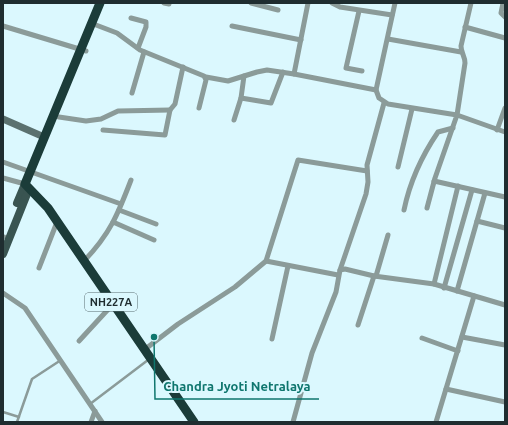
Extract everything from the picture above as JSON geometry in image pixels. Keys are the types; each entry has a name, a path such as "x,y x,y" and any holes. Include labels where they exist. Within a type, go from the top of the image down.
{"highway":[{"path":"27,187 59,117 100,3"},
{"path":"33,172 44,138 105,3"},
{"name":"NH227A","path":"27,187 57,222 194,422"}],"main road":[{"path":"3,119 44,138"},
{"path":"3,238 27,187"},
{"path":"3,254 27,187"}],"street":[{"path":"251,3 278,10"},
{"path":"294,74 308,3"},
{"path":"332,3 340,7 359,11 392,15"},
{"path":"395,3 376,90 379,98 384,103 412,109 457,115 505,132"},
{"path":"427,208 434,181 457,115 465,63 465,58 461,52 471,3"},
{"path":"503,3 501,13 505,17"},
{"path":"359,11 346,68 362,71"},
{"path":"132,18 146,22 146,27 138,48"},
{"path":"96,25 117,33 144,52 206,77 228,81 261,71 283,72 376,90"},
{"path":"3,26 84,50"},
{"path":"232,26 301,40"},
{"path":"465,27 505,38"},
{"path":"388,39 461,52"},
{"path":"132,93 144,52"},
{"path":"103,130 163,136 166,133 170,110 175,104 183,67"},
{"path":"241,98 271,103 283,72"},
{"path":"234,120 241,98 244,76"},
{"path":"199,108 206,77"},
{"path":"293,422 312,353 336,292 339,273 366,194 370,151 384,103"},
{"path":"497,130 505,108"},
{"path":"398,167 412,109"},
{"path":"59,117 86,121 100,119 118,111 170,110"},
{"path":"404,210 407,194 426,150 434,141 438,132 453,128"},
{"path":"144,350 178,324 235,287 266,261 298,160 367,171"},
{"path":"3,162 122,204"},
{"path":"3,178 27,187"},
{"path":"84,261 100,243 113,222 131,180"},
{"path":"434,181 505,197"},
{"path":"434,284 458,186"},
{"path":"444,288 472,190"},
{"path":"457,291 484,193"},
{"path":"119,210 156,224"},
{"path":"476,221 505,228"},
{"path":"39,268 57,222"},
{"path":"113,222 154,240"},
{"path":"358,325 388,234"},
{"path":"266,261 288,266 339,273 345,269 375,276 434,284 505,304"},
{"path":"272,339 288,266"},
{"path":"3,293 25,308 102,422"},
{"path":"436,422 474,296"},
{"path":"79,341 113,304"},
{"path":"462,337 505,345"},
{"path":"422,338 458,351"},
{"path":"446,388 505,402"},
{"path":"91,422 94,411"}],"lane":[{"path":"90,404 150,358"},
{"path":"17,422 32,379 61,360"},
{"path":"3,412 19,417"}],"place":[{"name":"Chandra Jyoti Netralaya","path":"154,337"}]}
